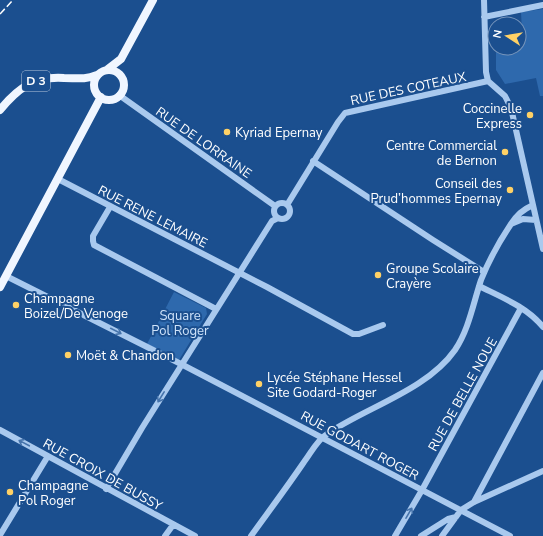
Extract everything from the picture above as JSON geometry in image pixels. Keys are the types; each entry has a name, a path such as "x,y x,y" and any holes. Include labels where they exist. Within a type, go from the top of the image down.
{"main road":[{"path":"108,70 121,59 153,0"},
{"path":"83,80 101,97 110,100 119,96 124,88 121,59"},
{"path":"94,89 94,81 97,75 104,70 116,71 122,76"},
{"name":"D 3","path":"0,110 16,92 27,84 51,78 83,80 97,75"},
{"path":"0,287 101,97"}],"street":[{"path":"484,0 486,72 488,81 505,96 511,108 543,246"},
{"path":"484,18 543,5"},
{"name":"RUE DES COTEAUX","path":"287,205 345,113 488,81"},
{"name":"RUE DE LORRAINE","path":"119,96 276,206"},
{"path":"314,161 484,272"},
{"name":"RUE RENE LEMAIRE","path":"58,179 280,294 353,334 360,334 383,325"},
{"path":"106,489 181,364 272,221 278,218 283,219 288,216 290,209 287,205 282,203 276,206 274,211 278,218"},
{"path":"252,536 322,437 416,385 433,374 443,365 455,350 465,331 471,317 484,272 502,238 520,212 533,205"},
{"path":"110,207 93,236 94,245 216,309"},
{"path":"511,224 523,220 536,220"},
{"name":"RUE GODART ROGER","path":"6,276 181,364 510,536"},
{"path":"479,286 521,308 538,321 543,327"},
{"name":"RUE DE BELLE NOUE","path":"395,536 422,490 521,308"},
{"path":"474,502 543,373"},
{"name":"RUE CROIX DE BUSSY","path":"0,430 106,489 195,536"},
{"path":"0,535 48,456"},
{"path":"442,536 461,510 474,502 543,471"},
{"path":"421,536 448,519 456,517"},
{"path":"165,536 173,525"}],"green space":[{"path":"543,9 543,96 540,96 536,78 505,84 496,70 496,56 527,56 527,16 521,16 521,12"},
{"name":"Square Pol Roger","path":"174,292 206,308 207,314 179,360 147,344"}],"railway":[{"path":"0,14 13,0"}],"place":[{"name":"Coccinelle Express","path":"530,115"},
{"name":"Kyriad Epernay","path":"227,132"},
{"name":"Centre Commercial de Bernon","path":"505,152"},
{"name":"Conseil des Prud’hommes Epernay","path":"510,190"},
{"name":"Groupe Scolaire Crayère","path":"378,275"},
{"name":"Champagne Boizel/De Venoge","path":"16,305"},
{"name":"Moёt & Chandon","path":"68,355"},
{"name":"Lycée Stéphane Hessel Site Godard-Roger","path":"259,384"},
{"name":"Champagne Pol Roger","path":"10,492"}]}
